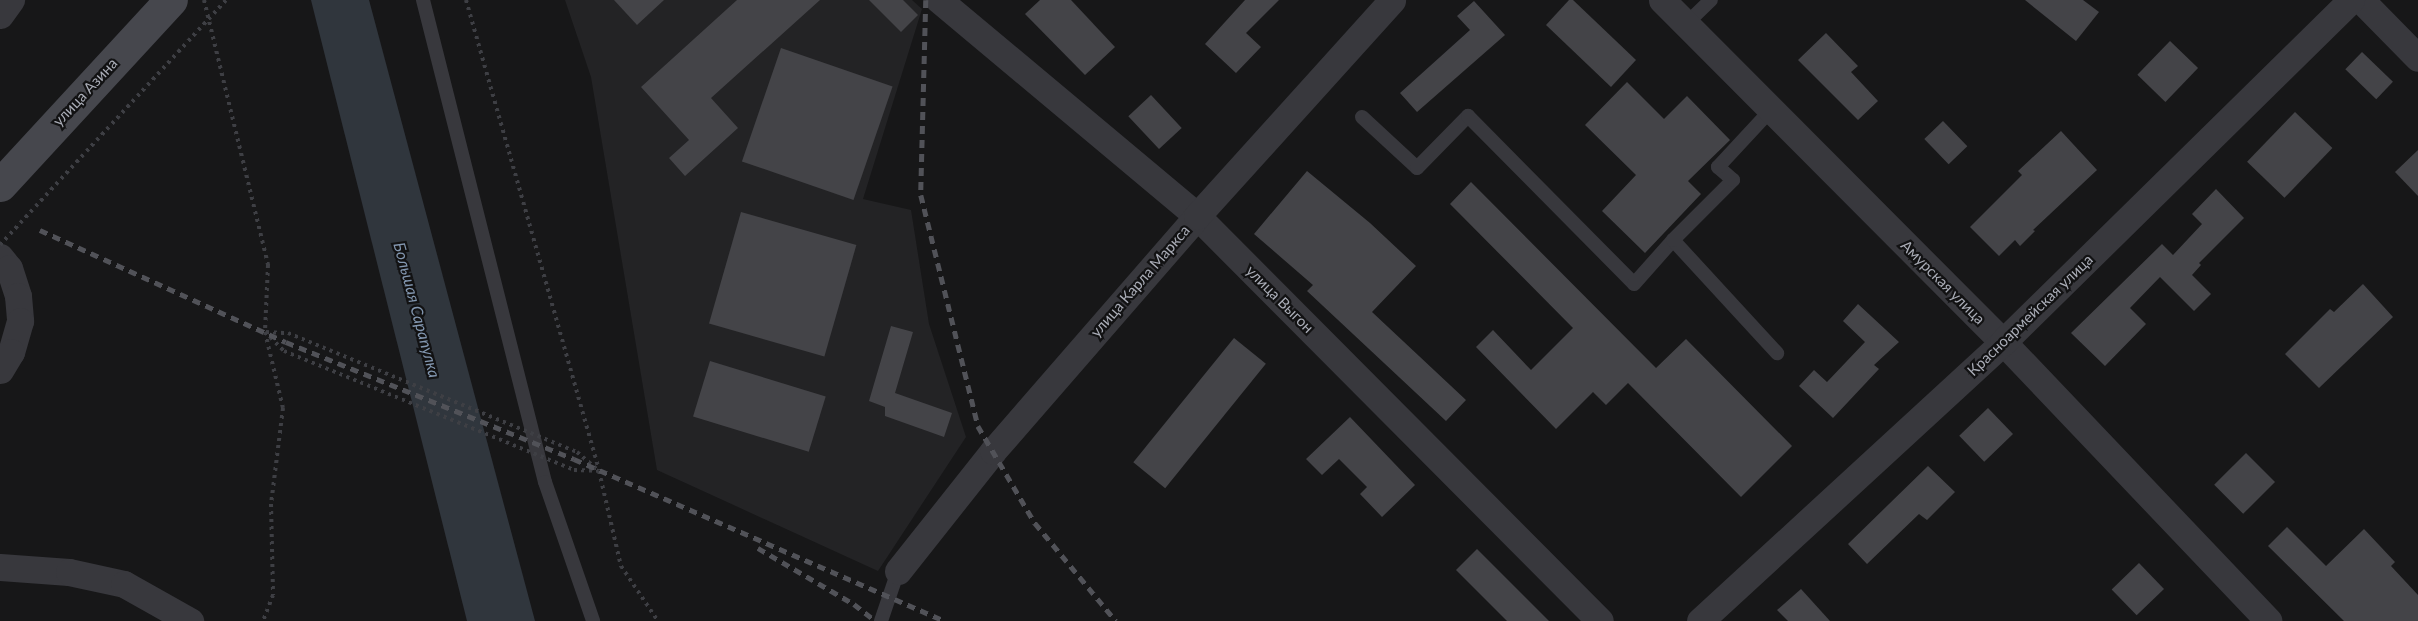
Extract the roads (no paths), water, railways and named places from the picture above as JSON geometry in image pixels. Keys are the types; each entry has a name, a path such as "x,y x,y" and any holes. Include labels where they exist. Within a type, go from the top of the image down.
{"main road":[{"name":"улица Азина","path":"0,185 171,0"}],"street":[{"path":"0,15 11,0"},
{"name":"улица Выгон","path":"939,0 1197,216 1600,621"},
{"name":"улица Карла Маркса","path":"898,571 993,451 1197,216 1392,0"},
{"name":"Амурская улица","path":"1662,0 1684,25 2003,342 2269,621"},
{"name":"Красноармейская улица","path":"1700,621 2003,342 2351,0"},
{"path":"2361,0 2418,58"},
{"path":"0,257 9,268 18,296 20,321 10,352 0,370"},
{"path":"0,567 69,572 124,584 190,621"}],"lane":[{"path":"423,0 545,482 593,621"},
{"path":"1684,25 1711,0"},
{"path":"1362,117 1417,168 1468,116 1634,284 1673,240 1733,180 1718,167 1770,111"},
{"path":"1673,240 1777,353"},
{"path":"881,621 898,571"}],"water":[{"name":"Большая Сарапулка","path":"311,0 369,0 535,621 467,621"}],"railway":[{"path":"926,0 921,195 978,426 1035,523 1116,621"},
{"path":"40,230 286,342 574,459 945,621"},
{"path":"758,548 854,604 876,621"}]}
